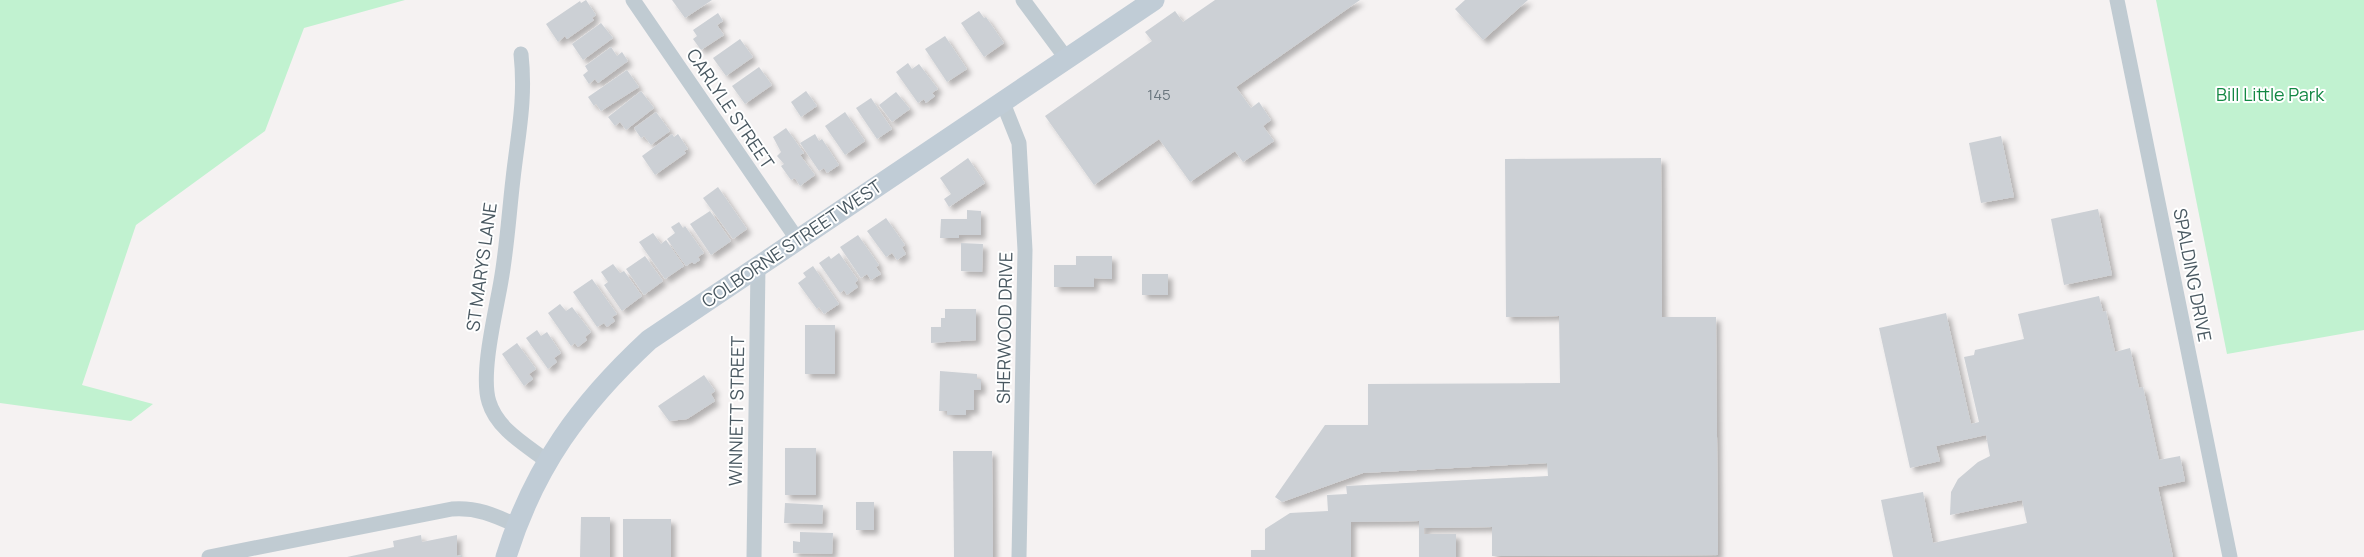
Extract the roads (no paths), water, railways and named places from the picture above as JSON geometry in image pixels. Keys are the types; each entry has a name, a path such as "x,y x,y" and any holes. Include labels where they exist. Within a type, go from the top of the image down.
{"main road":[{"name":"COLBORNE STREET WEST","path":"506,557 516,525 531,490 547,461 612,374 641,347 797,239 1003,103 1066,58 1154,0"}],"street":[{"name":"CARLYLE STREET","path":"633,0 797,239"},
{"path":"1023,0 1066,58"},
{"name":"SPALDING DRIVE","path":"2117,0 2230,557"},
{"name":"ST MARYS LANE","path":"521,54 523,80 522,118 515,160 505,258 487,368 487,393 492,410 502,425 547,461"},
{"name":"SHERWOOD DRIVE","path":"1003,103 1019,143 1025,250 1019,557"},
{"name":"WINNIETT STREET","path":"754,557 758,266"},
{"path":"209,557 452,509 465,508 484,511 516,525"}],"park label":[{"name":"Bill Little Park","path":"2270,95"}]}
